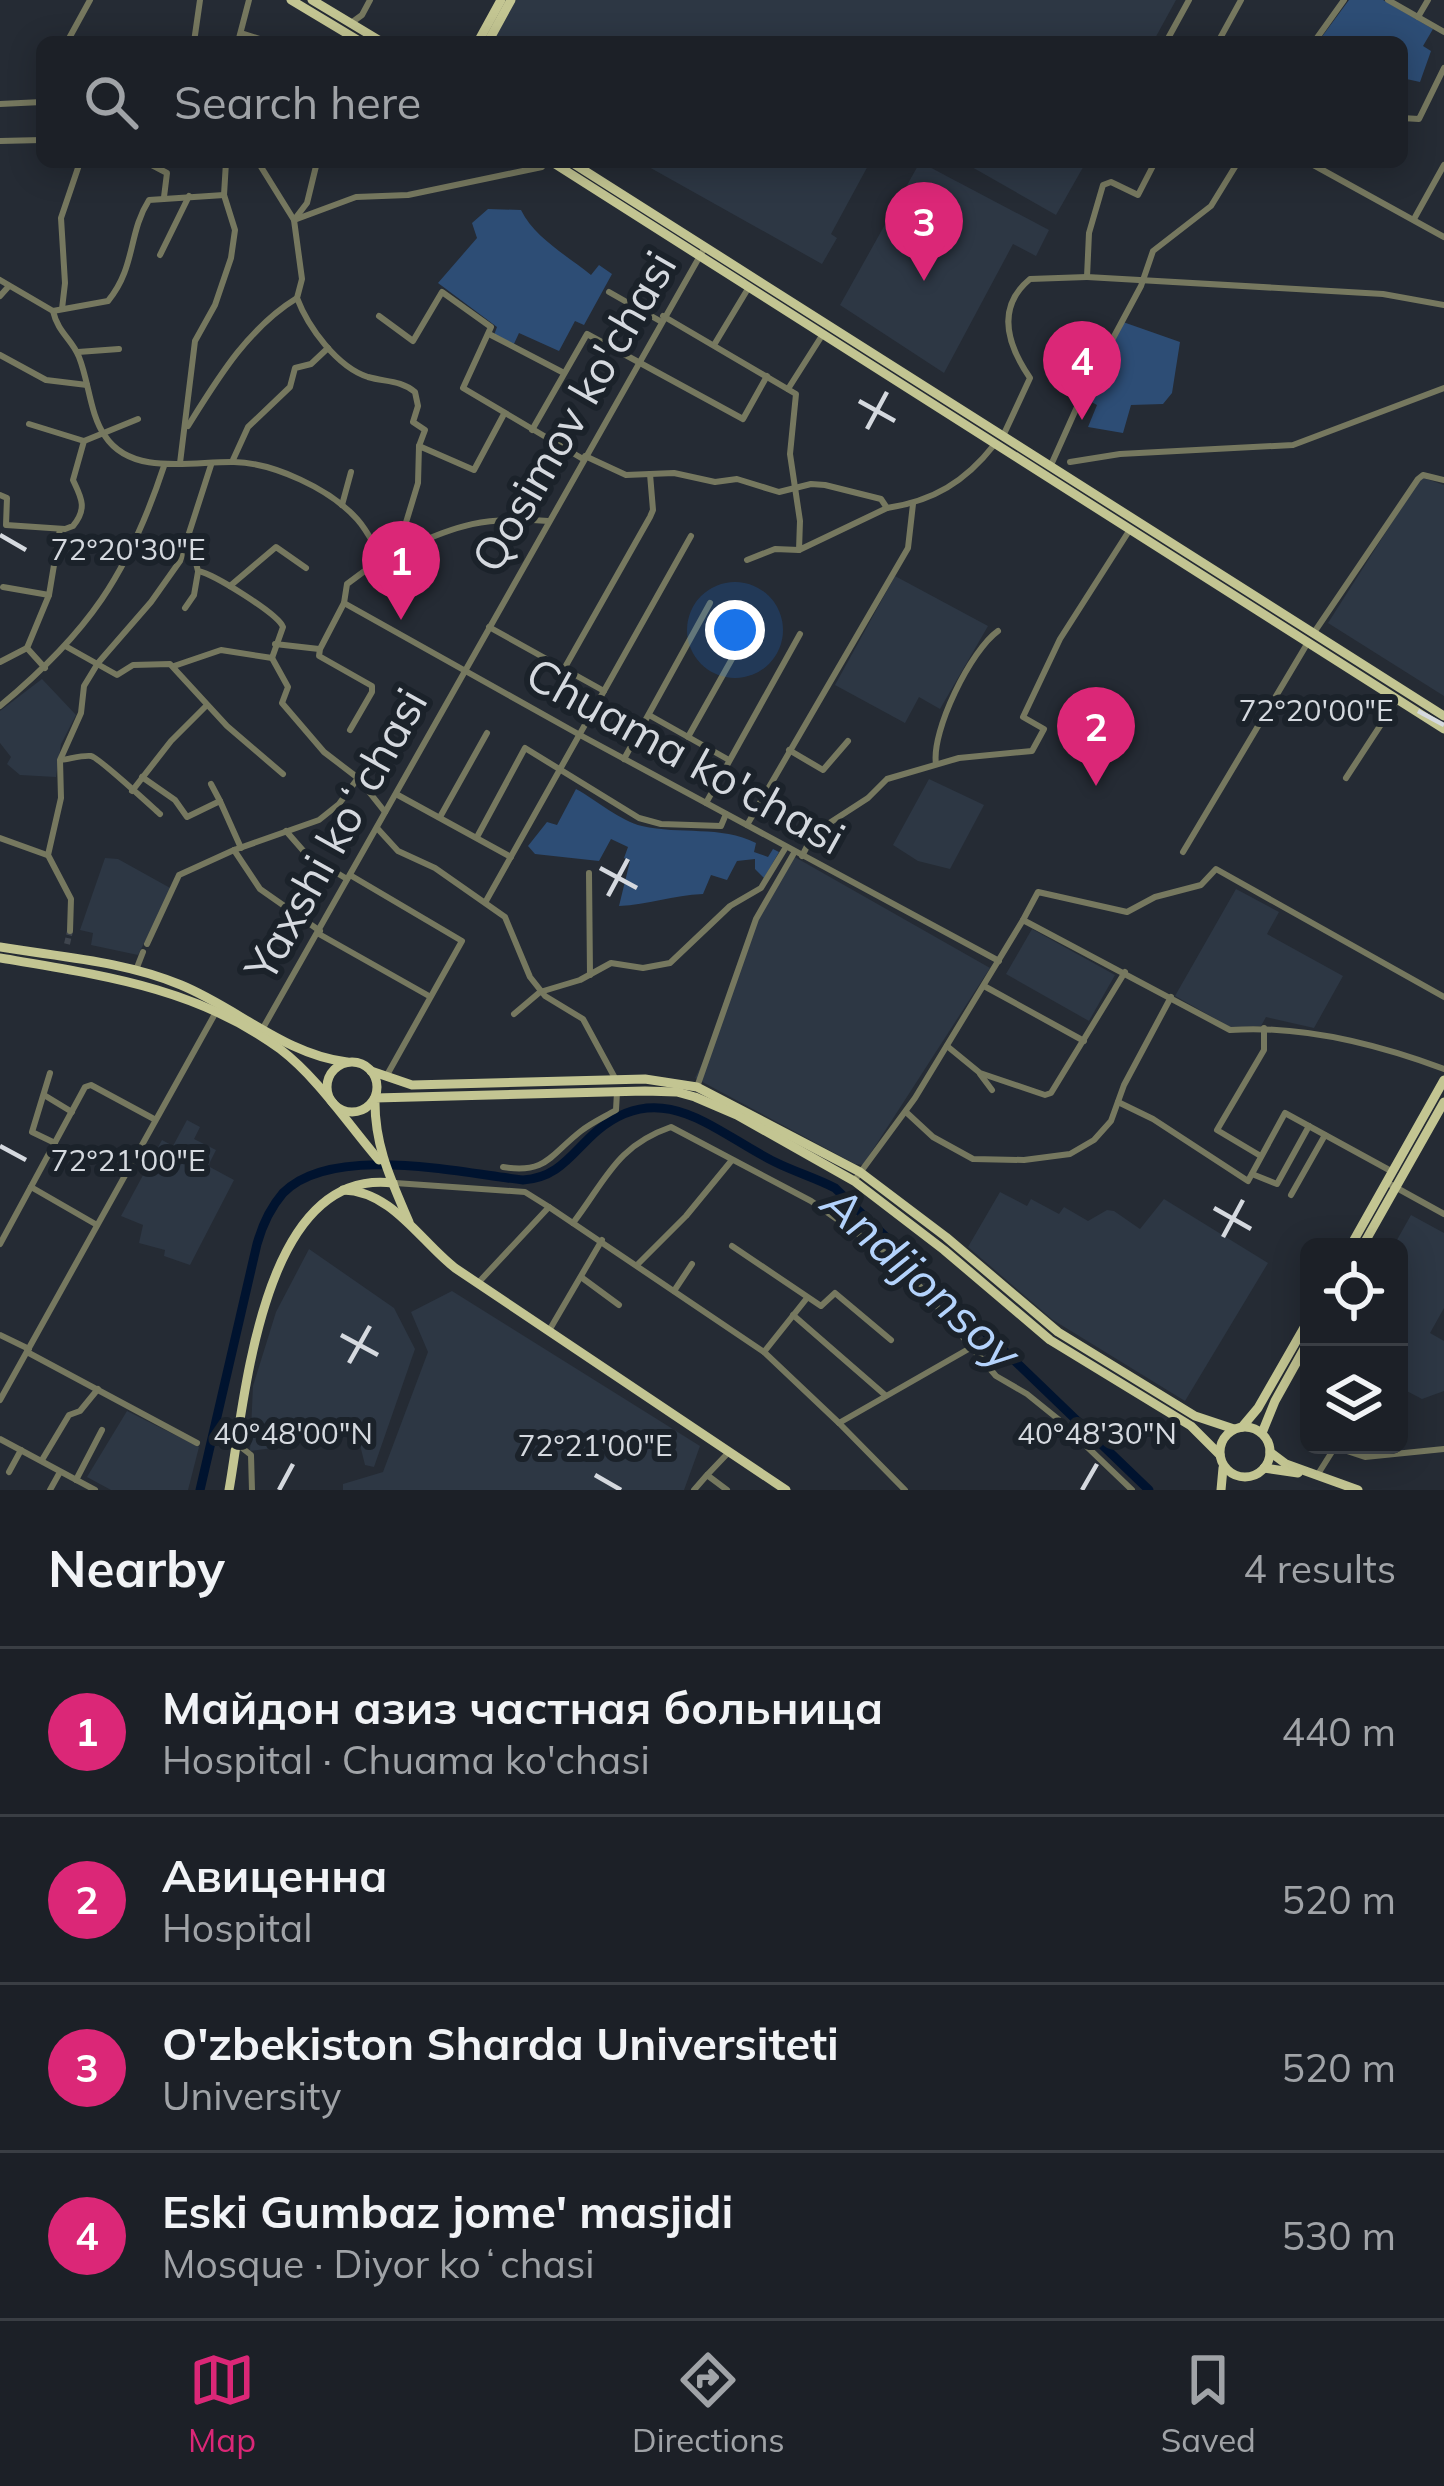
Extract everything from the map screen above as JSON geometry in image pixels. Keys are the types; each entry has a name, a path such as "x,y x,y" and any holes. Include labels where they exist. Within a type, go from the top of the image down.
{"main road":[{"path":"291,0 347,33"},
{"path":"312,0 347,33"},
{"path":"481,36 501,0"},
{"path":"491,36 511,0"},
{"path":"559,168 1003,436 1130,530 1187,560"},
{"path":"581,168 749,287 994,446 1048,471 1444,729"},
{"path":"1310,639 1444,716"},
{"path":"0,947 136,970 195,991 310,1055 361,1063 385,1078 412,1085 617,1086 695,1097 857,1177 1050,1340 1191,1426 1231,1473 1244,1477"},
{"path":"0,958 131,980 177,994 282,1051 383,1164 409,1222"},
{"path":"347,1062 332,1071 327,1096 332,1104 355,1113 375,1098 675,1081 697,1087 857,1177 946,1237 1058,1332 1195,1416 1262,1433"},
{"path":"371,1071 377,1084 375,1125 383,1164"},
{"path":"1366,1238 1444,1080"},
{"path":"1356,1238 1444,1102"},
{"path":"229,1490 248,1366 286,1254 311,1211 343,1190 374,1181 393,1183"},
{"path":"343,1190 369,1195 409,1222 447,1262 786,1490"},
{"path":"1221,1490 1222,1440 1258,1408 1300,1335"},
{"path":"1306,1346 1262,1433 1270,1452 1286,1463 1355,1490"},
{"path":"1264,1468 1270,1452"},
{"path":"1232,1490 1244,1477 1264,1468 1299,1474 1342,1490"}],"street":[{"path":"70,36 90,0"},
{"path":"195,36 200,0"},
{"path":"240,36 249,0"},
{"path":"347,33 370,0"},
{"path":"1169,36 1189,0"},
{"path":"1221,36 1241,0"},
{"path":"1318,36 1344,0"},
{"path":"1388,0 1444,32"},
{"path":"1418,17 1428,0"},
{"path":"1408,119 1417,121 1444,68"},
{"path":"0,104 36,102"},
{"path":"0,141 36,140"},
{"path":"1413,220 1444,165"},
{"path":"78,168 62,218 65,283 57,330 78,352 103,434 116,449 164,466 232,462 268,468 342,505 360,521 382,558"},
{"path":"157,168 167,173 164,197"},
{"path":"180,464 195,341 215,305 231,258 235,230 224,195 226,168"},
{"path":"187,428 233,356 271,316 297,298 302,279 294,220 262,168"},
{"path":"294,220 307,203 316,168"},
{"path":"294,220 356,197 413,194 537,168"},
{"path":"1088,277 1088,232 1103,184 1111,182 1138,195 1152,168"},
{"path":"1048,471 1153,251 1211,206 1234,168"},
{"path":"1320,168 1444,237"},
{"path":"0,280 57,310 108,302 126,276 149,200 224,195"},
{"path":"160,256 189,196"},
{"name":"Qosimov ko'chasi","path":"464,671 703,251"},
{"path":"1003,436 1030,377 1010,348 1010,314 1021,287 1030,279 1142,279 1383,294 1444,305"},
{"path":"0,296 9,286"},
{"path":"714,345 749,287"},
{"path":"379,316 413,341 442,292 491,327 463,385 532,430 626,475 679,474 715,482 737,479 779,492 825,485 880,499 887,508"},
{"path":"609,292 714,345 788,389 797,400 790,454 799,550"},
{"path":"297,298 328,348 358,372 410,387 418,398 413,422 425,430 418,446 418,483 398,552"},
{"path":"489,334 563,373"},
{"path":"532,430 586,334 743,419 766,376"},
{"path":"788,389 823,334"},
{"path":"232,462 248,427 290,387 295,368 311,364 328,348"},
{"path":"78,352 119,349"},
{"path":"0,356 46,380 87,385"},
{"path":"1070,462 1120,454 1293,445 1444,388"},
{"path":"418,446 474,470 504,414"},
{"path":"29,424 85,441 138,419"},
{"path":"0,495 7,498 6,525 73,526 82,512 83,496 73,480 85,441"},
{"path":"747,560 775,550 799,550 887,508 913,504 958,484 994,446"},
{"path":"0,706 45,668 105,600 145,524 164,466"},
{"path":"48,855 61,798 60,760 81,713 84,686 169,579 186,547 211,466"},
{"path":"342,505 352,472"},
{"path":"564,669 650,517 650,474"},
{"path":"1183,852 1234,759 1418,479 1423,475 1444,480"},
{"path":"747,825 908,548 913,504"},
{"path":"350,730 372,686 319,656 344,603 347,584 382,558 466,523 502,518 548,521"},
{"path":"0,662 28,648 49,595 60,529"},
{"path":"514,1013 540,992 611,963 643,968 670,963 730,906 761,887 814,832 868,798 887,779 986,753 1032,751 1044,729 1023,717 1060,639 1130,530"},
{"path":"486,902 691,536"},
{"path":"185,608 194,595 198,571 186,547"},
{"path":"230,586 275,547 306,568"},
{"path":"198,571 214,575 279,617 283,627 272,658 288,687 282,703 386,812"},
{"path":"3,587 49,595"},
{"name":"Chuama ko'chasi","path":"344,603 999,961"},
{"path":"624,759 710,603"},
{"path":"489,627 604,691"},
{"path":"936,764 934,752 956,692 983,643 998,631"},
{"path":"688,737 746,634"},
{"path":"706,803 800,634"},
{"path":"275,644 320,649"},
{"path":"66,646 117,675 133,665 174,666 206,706 283,774"},
{"path":"28,648 45,668"},
{"path":"174,666 221,650 272,658"},
{"name":"Yaxshi koʻchasi","path":"263,1028 464,671"},
{"path":"1346,778 1397,700"},
{"path":"132,791 206,706"},
{"path":"649,715 729,760"},
{"path":"440,817 487,733"},
{"path":"789,750 824,770 848,740"},
{"path":"477,837 525,748 639,818 661,824 721,826 726,814"},
{"path":"60,760 94,757 160,814"},
{"path":"142,777 176,800 187,817 220,801"},
{"path":"136,970 179,875 319,820 339,804 358,778"},
{"path":"211,784 260,889 320,933 429,996"},
{"path":"396,794 512,857"},
{"path":"376,828 398,851 435,868 505,917 540,992 583,1019 617,1086 616,1110 581,1131 555,1156 530,1171 503,1167"},
{"path":"286,831 307,855 463,940 385,1078"},
{"path":"0,838 48,855 56,863 71,899 70,932"},
{"path":"697,1087 756,919 794,852"},
{"path":"857,1177 906,1112 1038,892 1127,912 1155,897 1201,885 1216,868 1444,997"},
{"path":"589,874 590,975"},
{"path":"1023,920 1230,1030 1264,1028 1319,1035 1410,1056 1444,1069"},
{"path":"64,958 67,944"},
{"path":"980,1073 1052,1093 1125,972"},
{"path":"984,986 1084,1041"},
{"path":"906,1112 932,1137 965,1157 1024,1160 1079,1150 1107,1127 1171,997"},
{"path":"0,1400 216,1012"},
{"path":"1260,1155 1217,1130 1264,1050 1264,1028"},
{"path":"947,1046 980,1073 992,1090"},
{"path":"50,1073 32,1132 55,1143"},
{"path":"0,1244 86,1087 91,1084 154,1119"},
{"path":"44,1094 72,1112"},
{"path":"1118,1102 1153,1119 1248,1181 1285,1113 1444,1214"},
{"path":"1252,1174 1276,1184 1309,1126"},
{"path":"573,1223 620,1156 643,1137 671,1127 811,1201 901,1264 996,1376 1058,1419 1132,1490"},
{"path":"1291,1195 1325,1135"},
{"path":"637,1265 732,1160"},
{"path":"393,1183 525,1192 764,1352 905,1490"},
{"path":"31,1187 97,1225"},
{"path":"478,1283 548,1207"},
{"path":"550,1329 602,1240"},
{"path":"732,1246 820,1306 835,1293 891,1340"},
{"path":"674,1291 692,1264"},
{"path":"580,1277 620,1305"},
{"path":"764,1352 808,1297"},
{"path":"793,1315 885,1395"},
{"path":"0,1335 197,1443"},
{"path":"838,1423 972,1347"},
{"path":"42,1461 69,1415 80,1411 98,1389"},
{"path":"76,1480 102,1430"},
{"path":"0,1439 95,1490"},
{"path":"237,1444 251,1455 252,1490"},
{"path":"1318,1474 1335,1447 1365,1457 1444,1449"},
{"path":"9,1472 20,1450"},
{"path":"694,1490 731,1450"},
{"path":"50,1490 60,1472"},
{"path":"707,1474 727,1490"}],"shaded area":[{"path":"516,0 1176,0 1156,36 496,36"},
{"path":"1349,0 1383,0 1433,29 1423,46 1431,51 1420,82 1408,79 1408,36 1322,36"},
{"path":"651,168 867,168 831,234 837,238 822,264"},
{"path":"917,168 931,168 1049,230 1036,256 1013,244 944,373 840,305"},
{"path":"974,168 1083,168 1056,215"},
{"path":"488,209 521,210 542,237 591,275 599,265 612,274 584,325 575,321 559,351 519,333 513,346 494,335 497,327 438,283 477,238 472,223"},
{"path":"1123,322 1180,342 1172,393 1163,404 1131,405 1123,433 1088,427 1097,405 1088,400 1088,391"},
{"path":"1421,477 1444,485 1444,696 1328,623"},
{"path":"895,576 988,626 940,709 919,697 905,723 835,685"},
{"path":"42,679 76,715 61,744 56,777 20,775 7,764 11,757 0,743 0,711"},
{"path":"929,779 984,805 950,869 918,861 893,845"},
{"path":"576,789 634,823 729,834 756,843 754,852 768,857 773,849 779,852 764,878 755,869 755,859 737,861 727,880 711,875 703,894 619,906 630,861 624,858 628,847 611,839 599,861 535,854 528,846 547,822 557,825"},
{"path":"793,856 990,968 863,1165 695,1078 720,1027 760,913"},
{"path":"105,858 118,859 172,889 138,955 91,945 93,933 80,930"},
{"path":"1236,889 1279,912 1267,934 1343,976 1314,1028 1266,1017 1261,1026 1230,1027 1175,996"},
{"path":"1032,929 1115,975 1089,1021 1006,974"},
{"path":"187,1120 200,1127 194,1139 216,1150 208,1166 234,1180 190,1265 164,1256 165,1250 139,1243 143,1225 121,1216 162,1140 173,1146"},
{"path":"1000,1192 1027,1206 1031,1199 1059,1214 1064,1207 1088,1221 1114,1211 1140,1229 1164,1199 1268,1263 1185,1401 1053,1320 968,1247"},
{"path":"1411,1215 1444,1233 1444,1308 1430,1333 1444,1341 1444,1391 1422,1399 1408,1392 1408,1238 1398,1238"},
{"path":"309,1249 394,1308 415,1349 374,1467 365,1465 358,1437 302,1427 297,1445 250,1451 253,1386 276,1312"},
{"path":"452,1291 700,1446 684,1490 343,1490 343,1484 383,1472 428,1352 411,1312"},
{"path":"127,1411 199,1447 188,1490 111,1490 87,1477"}],"waterway":[{"name":"Andijonsoy","path":"200,1490 257,1244 283,1193 305,1178 364,1165 536,1178 556,1169 598,1130 645,1108 689,1115 835,1188 1149,1490"}],"tunnel":[{"path":"67,944 70,931"}],"place":[{"name":"O'zbekiston Sharda Universiteti","path":"924,281"},
{"name":"Eski Gumbaz jome' masjidi","path":"1082,420"},
{"name":"Майдон азиз частная больница","path":"401,620"},
{"name":"Авиценна","path":"1096,786"}]}
